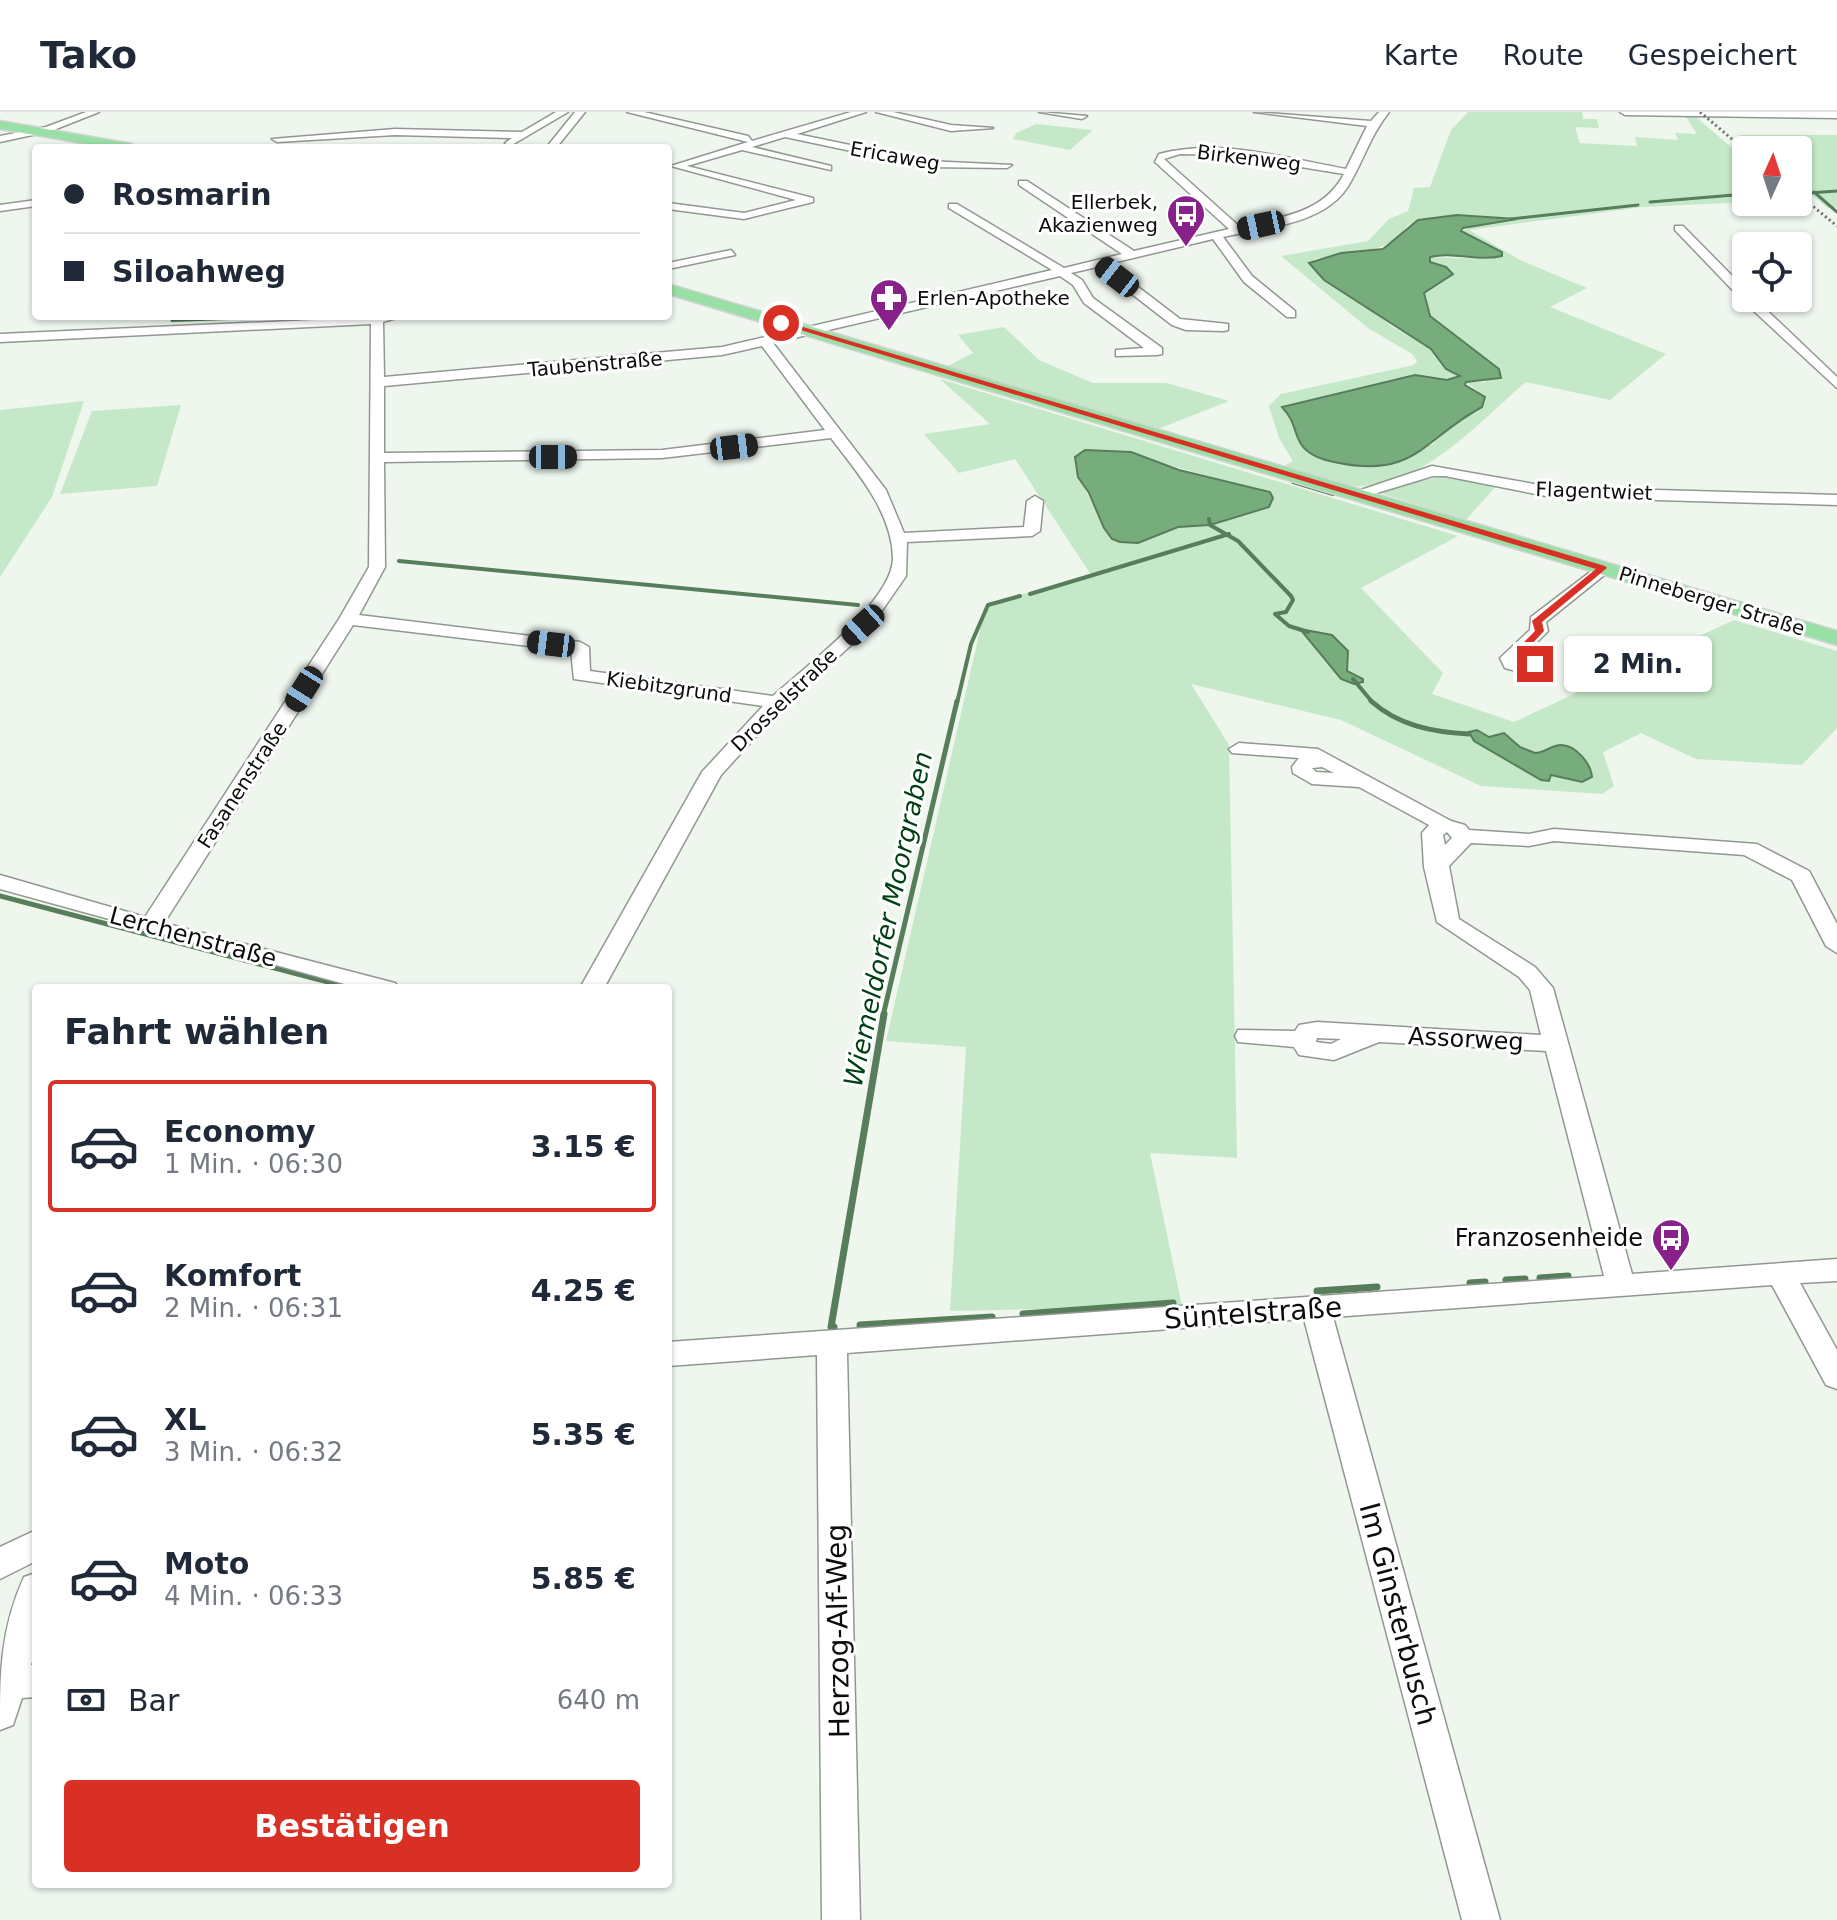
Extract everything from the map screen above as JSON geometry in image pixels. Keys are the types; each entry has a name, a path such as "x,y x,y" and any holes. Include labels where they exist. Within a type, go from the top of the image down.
{"main road":[{"path":"0,125 107,144"},
{"name":"Pinneberger Straße","path":"672,290 1837,638"}],"street":[{"path":"0,139 37,133 94,112"},
{"path":"505,144 563,112"},
{"path":"554,144 580,112"},
{"path":"635,112 827,168"},
{"path":"881,112 951,128 988,128"},
{"path":"1044,112 1082,116"},
{"path":"1259,112 1370,124 1384,112"},
{"path":"1625,112 1837,115"},
{"path":"672,167 744,143 853,113"},
{"path":"1265,122 1285,115"},
{"name":"Taubenstraße","path":"378,382 683,357 766,342 1322,209 1336,198 1370,124"},
{"path":"277,139 395,132 525,135"},
{"name":"Ericaweg","path":"784,134 927,164 1007,165"},
{"name":"Birkenweg","path":"1237,230 1159,160 1162,156 1182,151 1213,151 1348,172"},
{"path":"672,167 809,200 744,216 672,207"},
{"path":"1023,183 1130,254"},
{"path":"0,208 32,204"},
{"path":"953,206 1078,283 1088,300 1157,351 1121,353"},
{"path":"1215,234 1248,279 1291,314"},
{"path":"1698,234 1732,278"},
{"path":"672,265 731,253"},
{"path":"1098,262 1176,322 1186,326 1224,327"},
{"path":"1763,312 1837,384"},
{"path":"0,338 357,320"},
{"name":"Fasanenstraße","path":"151,926 348,619 377,567 377,320"},
{"name":"Drosselstraße","path":"594,984 712,772 777,702 863,625 884,600 898,576 901,559 898,538 878,490 766,342"},
{"path":"376,458 662,454 837,433"},
{"name":"Flagentwiet","path":"1361,495 1432,471 1445,471 1551,492 1837,500"},
{"path":"898,538 1032,531 1035,501"},
{"path":"1526,645 1539,631 1537,621 1602,568"},
{"name":"Kiebitzgrund","path":"348,619 580,647 581,675 777,702"},
{"path":"1239,749 1307,752 1454,830 1529,840 1562,836 1749,849 1801,876 1837,946"},
{"path":"1454,830 1435,867 1448,922 1536,979 1557,1044 1621,1287"},
{"name":"Lerchenstraße","path":"0,882 151,926 372,984"},
{"name":"Assorweg","path":"1247,1036 1302,1039 1308,1031 1317,1030 1557,1044"},
{"name":"Süntelstraße","path":"672,1354 1837,1270"},
{"path":"1780,1274 1837,1377"},
{"name":"Im Ginsterbusch","path":"1316,1309 1481,1920"},
{"name":"Herzog-Alf-Weg","path":"832,1342 841,1920"},
{"path":"15,1692 32,1608"}],"shaded area":[{"path":"1468,112 1582,112 1583,119 1597,119 1599,128 1575,127 1580,143 1637,146 1635,137 1678,140 1675,133 1697,134 1686,117 1696,117 1732,148 1732,203 1643,207 1469,230 1520,260 1587,288 1550,307 1666,354 1610,400 1526,382 1443,454 1395,480 1369,485 1342,485 1282,467 1293,461 1279,438 1269,406 1281,394 1414,365 1417,361 1412,354 1368,328 1281,256 1368,241 1389,219 1408,211 1414,188 1430,187 1451,130","holes":["1477,215 1497,218 1461,231 1501,251 1491,259 1429,257 1430,262 1446,267 1432,288 1424,293 1429,316 1499,370 1485,382 1466,382 1485,397 1482,403 1432,445 1301,444 1293,418 1283,406 1415,375 1447,380 1460,376 1446,369 1431,349 1391,326 1314,259 1378,248 1389,243 1408,225"]},
{"path":"1036,124 1093,130 1070,150 1013,139 1016,133"},
{"path":"1837,135 1837,208 1828,208 1812,195 1812,136 1740,136"},
{"path":"1457,215 1517,219 1463,228 1461,231 1502,252 1502,256 1430,257 1430,262 1446,267 1453,274 1424,293 1430,316 1499,369 1501,378 1466,382 1465,385 1485,397 1482,407 1403,460 1365,466 1324,460 1313,455 1301,444 1290,417 1282,407 1415,375 1447,380 1460,376 1446,369 1431,349 1324,280 1309,263 1341,253 1383,249 1418,220"},
{"path":"1004,327 1039,360 1093,383 1167,383 1229,401 1158,429 948,366 973,353 958,335"},
{"path":"940,379 1458,536 1361,588 1443,673 1432,694 1514,722 1734,620 1837,651 1837,728 1802,765 1696,759 1641,733 1603,752 1614,786 1602,794 1481,786 1341,720 1191,684 1229,745 1237,1158 1150,1153 1182,1306 950,1311 966,1047 886,1041 986,604 1091,575 1015,459 959,473 924,434 990,424","holes":["1085,450 1141,457 1258,490 1237,514 1210,525 1178,527 1138,543 1112,539 1078,477 1075,463","1301,629 1322,632 1337,638 1342,644 1346,651 1347,672 1325,662","1484,735 1494,738 1498,735 1535,753 1558,745 1587,762 1592,777 1536,776 1482,744"]},
{"path":"84,401 52,497 0,577 0,410"},
{"path":"181,405 157,486 60,494 92,411"},
{"path":"1085,450 1131,452 1179,470 1270,492 1273,498 1269,507 1210,525 1178,527 1138,543 1120,542 1112,539 1104,528 1089,493 1078,477 1075,457"},
{"path":"1449,475 1497,485 1466,520 1383,494 1384,489"},
{"path":"1300,629 1332,635 1348,651 1347,671 1363,679 1363,682 1354,684 1341,679"},
{"path":"1477,730 1489,737 1504,733 1520,747 1535,753 1557,745 1572,748 1582,756 1592,777 1582,782 1551,775 1549,781 1541,780 1474,741 1469,732"}],"waterway":[{"path":"1815,193 1837,191"},
{"path":"1815,193 1837,212"},
{"path":"1650,202 1732,195"},
{"path":"1511,219 1638,205"},
{"path":"1293,482 1333,494"},
{"path":"1209,519 1210,525 1227,535"},
{"name":"Wiemeldorfer Moorgraben","path":"1030,594 1227,535"},
{"path":"1227,535 1238,541 1291,596 1293,600 1286,612 1275,614 1289,626 1308,632"},
{"path":"399,561 858,605"},
{"name":"Wiemeldorfer Moorgraben","path":"957,703 971,644 988,605 1020,596"},
{"path":"1353,679 1372,702"},
{"name":"Wiemeldorfer Moorgraben","path":"883,1016 957,701"},
{"path":"1372,702 1393,716 1417,726 1469,734"},
{"path":"0,896 336,984"},
{"name":"Wiemeldorfer Moorgraben","path":"834,1327 831,1327 884,1014"},
{"path":"1540,1278 1568,1276"},
{"path":"1506,1280 1525,1279"},
{"path":"1470,1283 1485,1282"},
{"path":"1317,1291 1377,1287"},
{"path":"1023,1314 1173,1303"},
{"path":"860,1325 992,1317"}],"railway":[{"path":"1700,112 1732,139"},
{"path":"1812,205 1837,226"}],"place":[{"name":"Ellerbek, Akazienweg","path":"1186,248"},
{"name":"Erlen-Apotheke","path":"889,332"},
{"name":"Franzosenheide","path":"1671,1272"}],"route":[{"path":"781,323 1602,568 1537,621 1539,631 1526,645 1535,664"}]}
